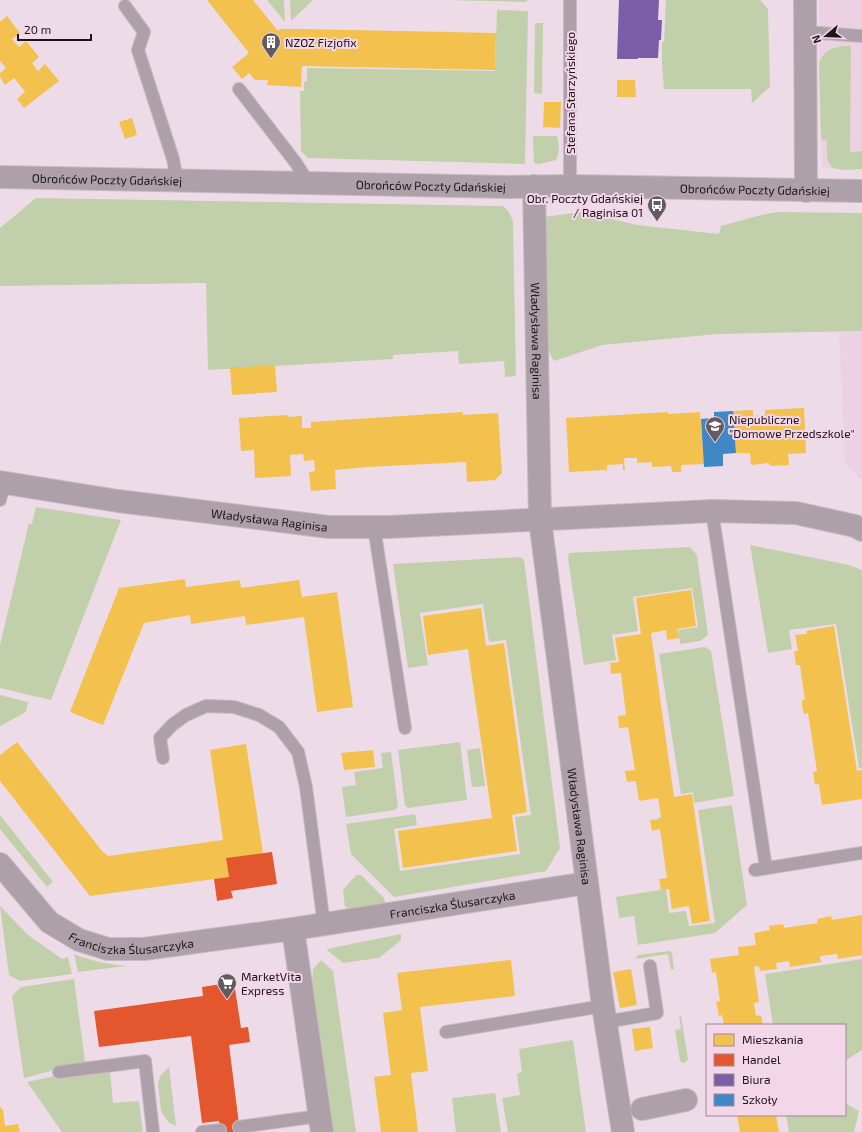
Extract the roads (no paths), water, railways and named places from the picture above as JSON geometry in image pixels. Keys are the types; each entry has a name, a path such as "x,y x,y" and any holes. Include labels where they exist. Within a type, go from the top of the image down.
{"street":[{"path":"805,0 806,190"},
{"name":"Obrońców Poczty Gdańskiej","path":"0,177 510,187 570,186 862,191"},
{"name":"Władysława Raginisa","path":"534,186 540,520 604,1014 621,1122"},
{"name":"Władysława Raginisa","path":"1,488 322,526 374,527 712,511 796,513 855,526 862,530"},
{"name":"Franciszka Ślusarczyka","path":"0,864 49,922 79,940 108,949 144,949 324,925 588,883"},
{"path":"293,929 321,1124"},
{"path":"642,1109 686,1100"}],"lane":[{"name":"Stefana Starzyńskiego","path":"570,0 570,186"},
{"path":"125,6 144,32 138,50 173,159 177,180"},
{"path":"805,32 862,36"},
{"path":"239,89 296,163 308,182"},
{"path":"712,511 760,869 862,853"},
{"path":"374,527 404,728"},
{"path":"163,758 160,738 172,725 186,715 206,706 234,707 259,716 278,727 298,752 306,787 324,925"},
{"path":"446,1032 604,1014 657,1013 650,966"},
{"path":"59,1072 145,1061 152,1132"},
{"path":"621,1122 642,1109"},
{"path":"239,1127 321,1124"},
{"path":"202,1132 220,1130"}],"place":[{"name":"NZOZ Fizjofix","path":"271,59"},
{"name":"Obr. Poczty Gdańskiej / Raginisa 01","path":"657,222"},
{"name":"Niepubliczne \"Domowe Przedszkole\"","path":"715,443"},
{"name":"MarketVita Express","path":"227,1000"}]}
